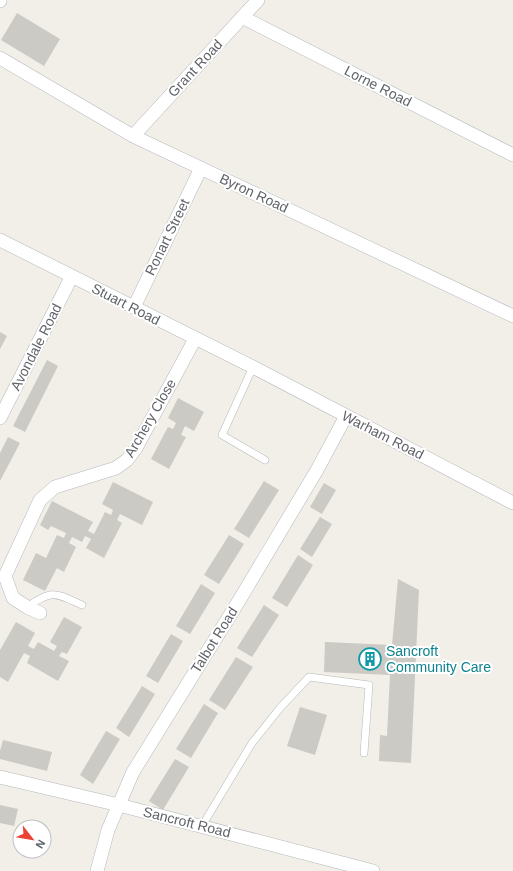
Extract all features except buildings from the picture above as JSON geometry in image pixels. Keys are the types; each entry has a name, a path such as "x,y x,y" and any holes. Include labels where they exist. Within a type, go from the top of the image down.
{"street":[{"name":"Grant Road","path":"133,136 258,0"},
{"name":"Lorne Road","path":"242,17 513,154"},
{"name":"Byron Road","path":"0,58 133,136 513,316"},
{"name":"Ronart Street","path":"134,307 201,168"},
{"name":"Stuart Road","path":"0,240 253,367"},
{"name":"Avondale Road","path":"0,418 72,276"},
{"name":"Archery Close","path":"40,613 13,598 5,576 40,500 55,487 116,468 127,460 136,448 195,339"},
{"name":"Warham Road","path":"253,367 513,503"},
{"name":"Talbot Road","path":"97,871 108,830 133,772 240,599 313,477 346,416"},
{"name":"Sancroft Road","path":"0,777 118,804 373,871"}],"lane":[{"path":"253,367 222,435 265,460"},
{"path":"27,607 43,596 52,594 57,594 82,604"},
{"path":"202,826 252,743 280,708 309,677 369,685 364,753"}],"place":[{"name":"Sancroft Community Care","path":"370,659"}]}
